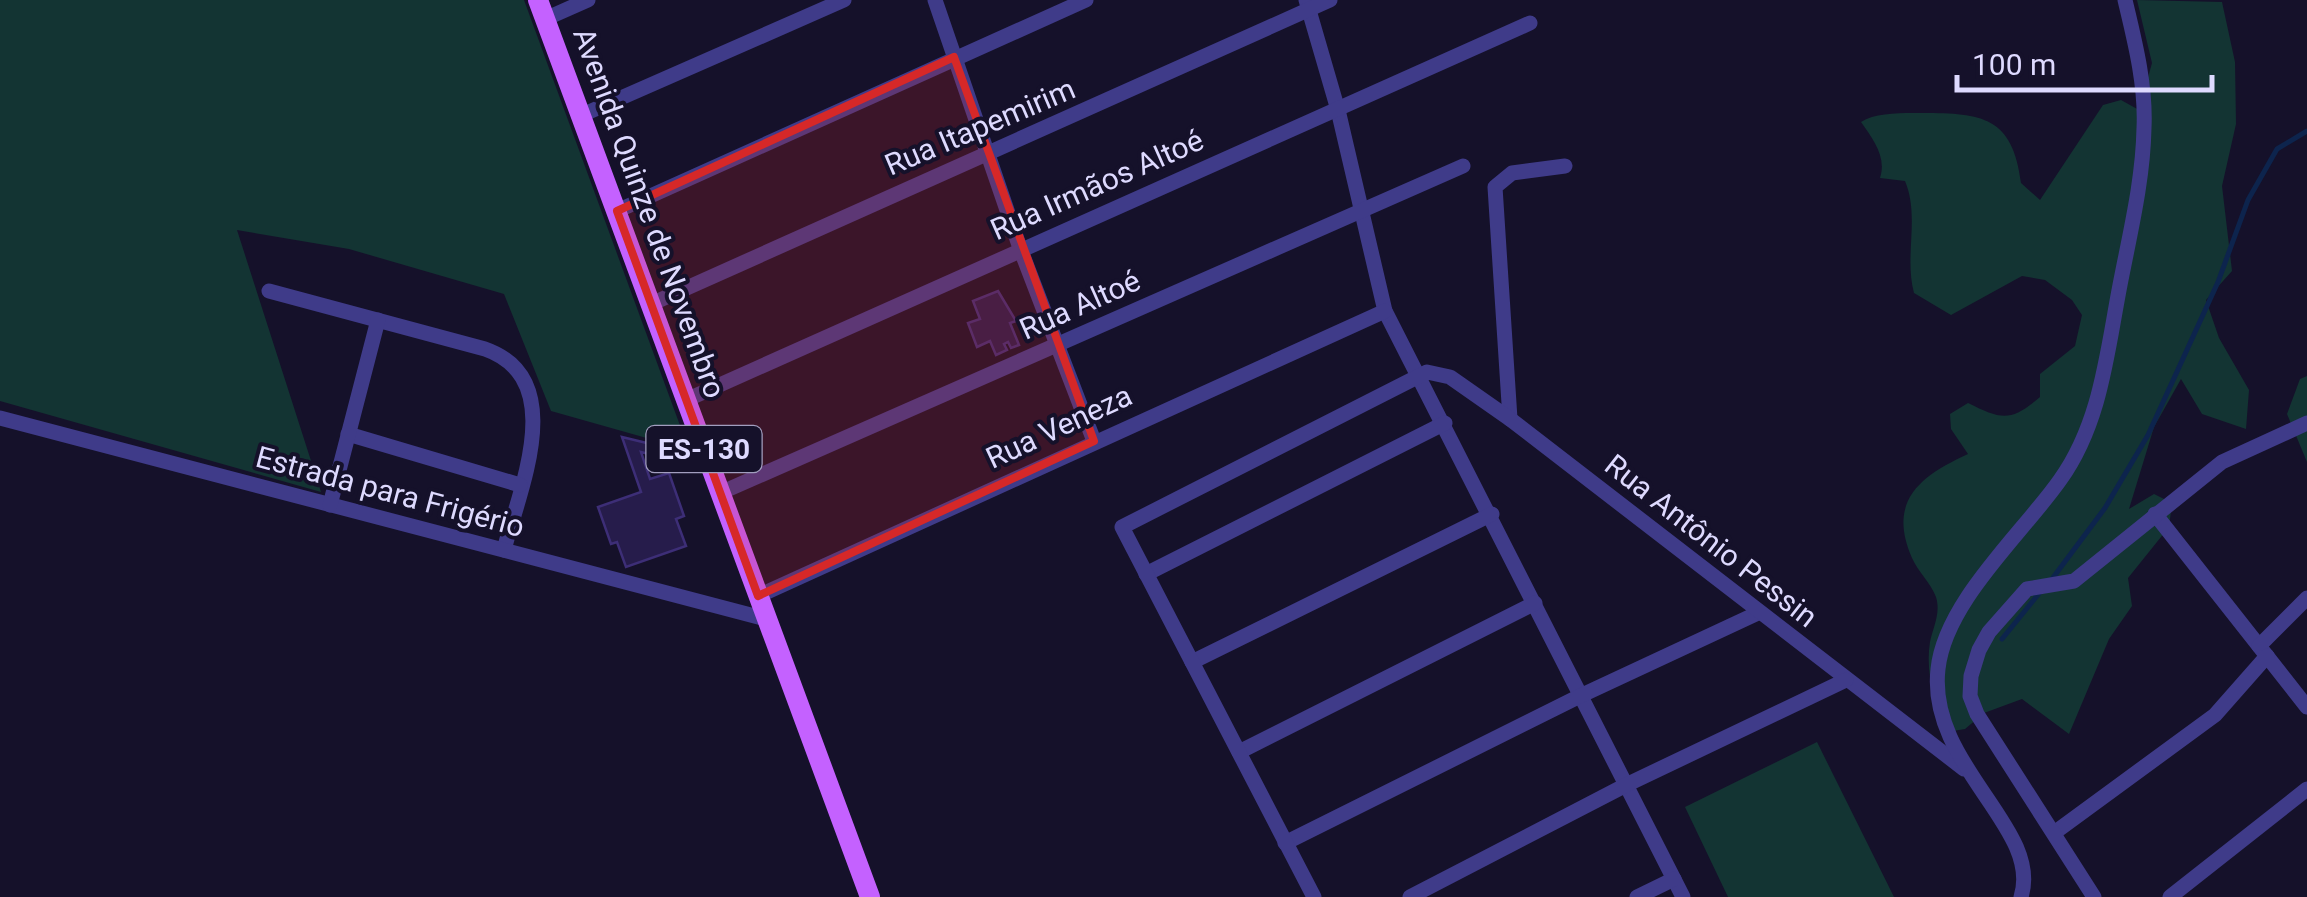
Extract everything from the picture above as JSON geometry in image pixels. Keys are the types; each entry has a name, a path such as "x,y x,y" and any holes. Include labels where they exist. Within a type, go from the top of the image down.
{"main road":[{"name":"Avenida Quinze de Novembro","path":"542,9 870,897"}],"street":[{"path":"542,9 588,0"},
{"path":"582,115 844,0"},
{"path":"935,0 1020,248 1094,441"},
{"path":"617,211 1086,0"},
{"name":"Rua Itapemirim","path":"651,304 1308,5 1330,0"},
{"path":"2022,895 2022,860 2015,841 1964,769 1947,737 1938,694 1938,668 1945,641 1967,600 2078,452 2102,380 2140,181 2144,126 2142,84 2126,0"},
{"path":"1308,5 1338,110 1385,311 1492,514 1683,897"},
{"name":"Rua Irmãos Altoé","path":"686,400 1530,23"},
{"name":"Rua Altoé","path":"720,493 1463,166"},
{"path":"1510,419 1496,186 1512,173 1564,166"},
{"path":"269,291 486,350 514,367 536,412 504,550"},
{"name":"Rua Veneza","path":"758,596 1385,311"},
{"path":"330,505 378,320"},
{"name":"Rua Antônio Pessin","path":"1418,375 1432,372 1450,377 1510,419 1964,769"},
{"path":"1314,897 1122,527 1418,375"},
{"name":"Estrada para Frigério","path":"0,418 766,619"},
{"path":"1146,574 1445,423"},
{"path":"2094,897 1977,714 1970,696 1979,650 1988,632 2027,589 2074,581 2222,462 2307,423"},
{"path":"348,434 520,485"},
{"path":"1192,662 1492,514"},
{"path":"2155,514 2307,707"},
{"path":"2054,832 2215,714 2307,598"},
{"path":"1239,752 1535,603"},
{"path":"1286,843 1580,696 1758,613"},
{"path":"1410,897 1626,785 1846,680"},
{"path":"2170,897 2307,790"},
{"path":"1637,897 1674,879"}],"highlighted area":[{"path":"954,57 1094,441 758,596 617,211"}],"green space":[{"path":"0,0 524,0 689,450 551,411 504,294 349,249 237,230 321,492 0,401"},
{"path":"2137,0 2222,2 2235,62 2236,124 2222,186 2232,271 2206,300 2219,338 2249,390 2246,429 2202,414 2181,379 2154,427 2129,509 2154,494 2172,503 2169,527 2128,578 2132,606 2109,639 2069,734 2022,699 1984,713 1965,729 1947,732 1935,699 1929,665 1937,603 1905,538 1906,506 1923,482 1968,454 1951,429 1950,414 1968,403 2006,416 2030,405 2040,397 2040,374 2075,346 2082,315 2072,300 2045,280 2022,276 1951,315 1914,293 1910,265 1911,208 1905,181 1880,178 1880,156 1861,122 1882,115 1923,113 1962,115 1991,123 2011,144 2021,183 2040,200 2103,105 2121,100 2139,110 2152,63"},
{"path":"2307,376 2307,462 2287,414 2300,379"},
{"path":"1817,742 1894,897 1728,897 1685,807"}],"building":[{"path":"998,291 1016,321 1010,323 1019,345 1011,348 1008,342 1004,344 1007,350 996,355 990,341 977,347 968,323 980,319 973,301"},
{"path":"622,437 663,447 661,457 641,452 650,479 669,473 684,516 676,519 686,546 626,567 617,542 611,544 598,507 641,492"}],"waterway":[{"path":"2052,579 2105,508 2148,435 2218,282 2248,200 2277,149 2307,131"},
{"path":"2002,639 2041,591"}]}
